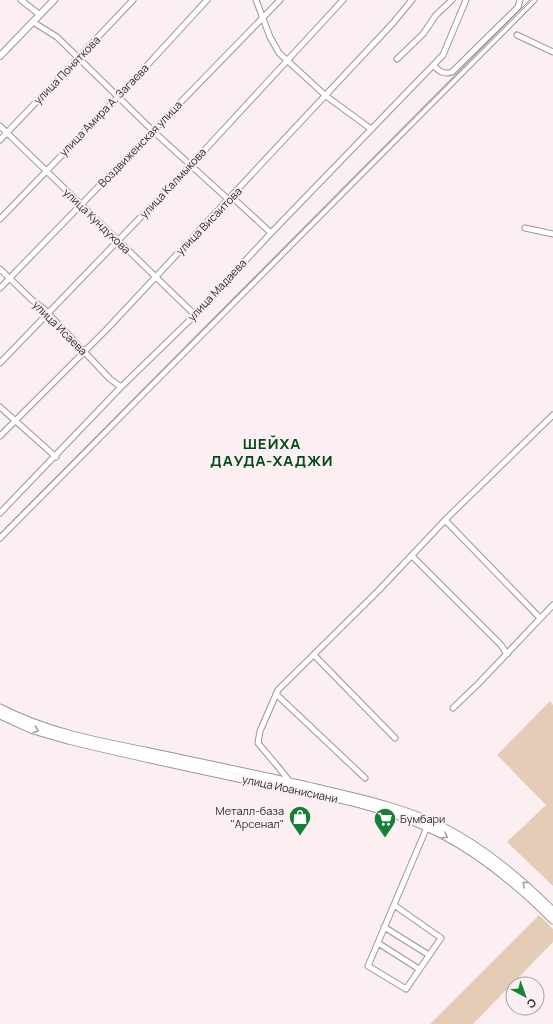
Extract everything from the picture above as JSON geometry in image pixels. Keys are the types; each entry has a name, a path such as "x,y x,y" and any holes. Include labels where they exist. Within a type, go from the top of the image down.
{"main road":[{"path":"0,708 31,722 74,735 289,785 385,804 444,827 466,840 506,868 553,911"},
{"name":"улица Иоанисиани","path":"0,715 33,730 68,740 289,785 377,809 427,827 466,848 500,872 553,920"}],"street":[{"path":"21,0 40,15"},
{"path":"0,56 54,0"},
{"name":"улица Поняткова","path":"0,140 133,0"},
{"name":"улица Амира А. Загаева","path":"0,219 119,96 207,0"},
{"path":"256,0 270,37 279,53 326,96 371,129"},
{"name":"Воздвиженская улица","path":"0,288 280,0"},
{"name":"улица Калмыкова","path":"0,363 48,315 190,166 343,0"},
{"name":"улица Висаитова","path":"0,436 84,352 231,199 412,0"},
{"path":"397,59 423,34 436,15 452,0"},
{"name":"улица Мадаева","path":"0,513 56,458 121,387 195,315 271,233 443,55 466,0"},
{"path":"433,65 442,73 446,74 452,72 518,7 520,0"},
{"path":"0,538 534,0"},
{"path":"33,22 58,37 119,96 153,132 190,166 271,233"},
{"path":"516,36 553,52"},
{"name":"улица Кундухова","path":"0,126 80,206 195,315"},
{"path":"525,228 553,234"},
{"name":"улица Исаева","path":"0,269 48,315 110,379 121,387"},
{"path":"0,408 56,458"},
{"path":"289,785 258,744 260,732 278,690 412,556 445,520 553,415"},
{"path":"445,520 540,618"},
{"path":"412,556 500,645 507,654"},
{"path":"453,708 553,605"},
{"path":"314,655 395,738"},
{"path":"276,694 365,778"},
{"path":"394,905 441,938 406,989 368,966 427,827"},
{"path":"384,927 429,955"},
{"path":"378,943 419,969"}],"shaded area":[{"path":"550,701 553,705 553,886 507,842 546,805 497,755"},
{"path":"539,915 553,929 553,942 520,976 505,976 505,991 473,1024 430,1024"}],"railway":[{"path":"0,534 532,0"}],"place":[{"name":"Металл-база \"Арсенал\"","path":"300,836"},
{"name":"Бумбари","path":"385,838"}],"district":[{"name":"ШЕЙХА ДАУДА-ХАДЖИ","path":"272,452"}]}
